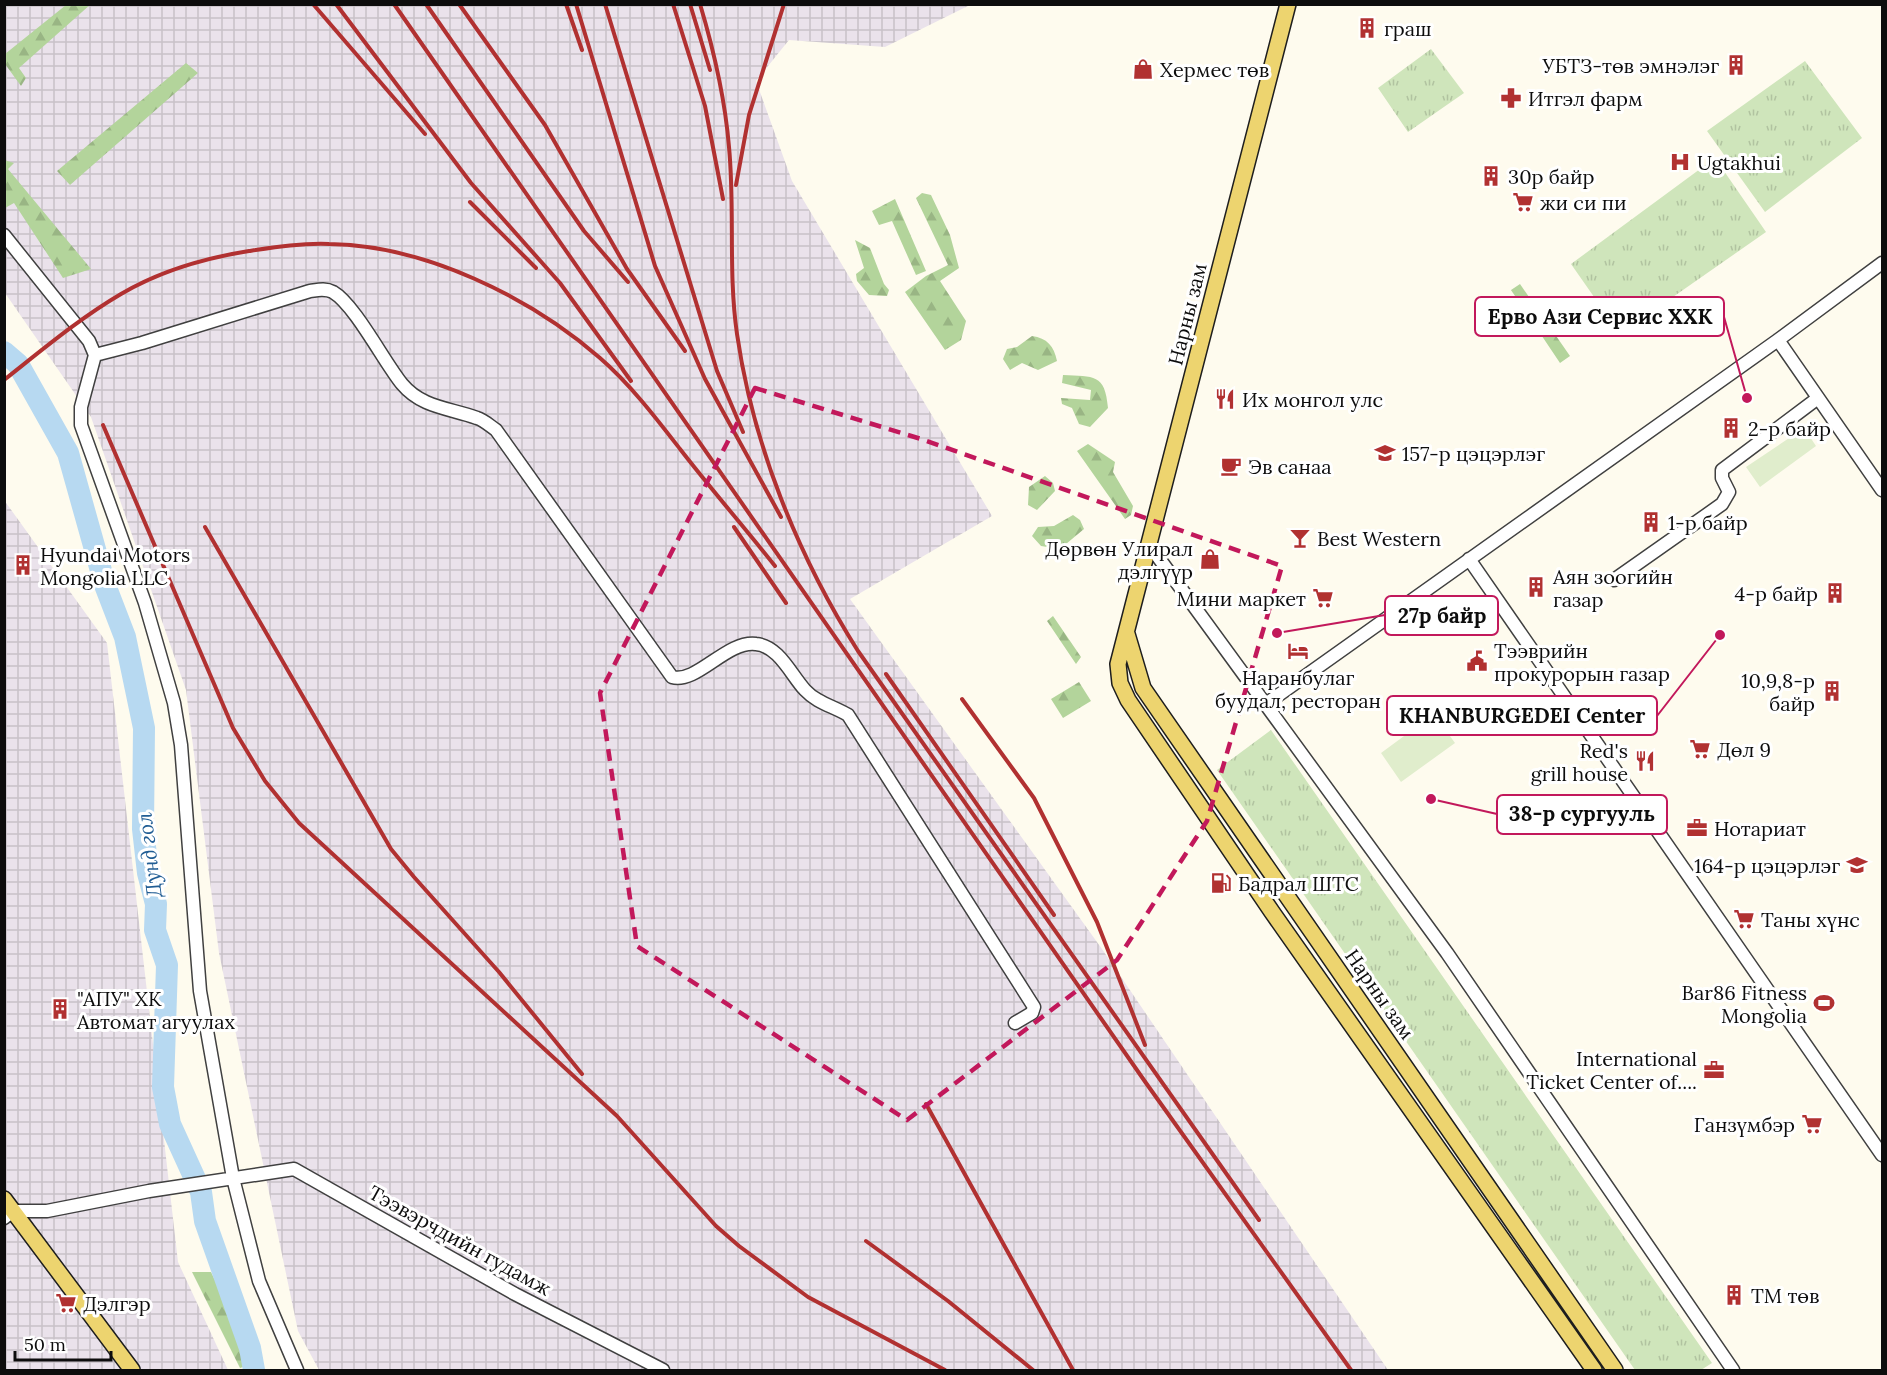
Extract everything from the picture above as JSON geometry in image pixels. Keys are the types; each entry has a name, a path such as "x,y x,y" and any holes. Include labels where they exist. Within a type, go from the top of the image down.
{"main road":[{"name":"Нарны зам","path":"1288,4 1118,664 1120,683 1128,700 1266,903 1594,1371"},
{"name":"Нарны зам","path":"1126,634 1143,688 1615,1371"},
{"path":"7,1209 132,1371"}],"street":[{"path":"4,235 90,341 95,355 81,406 81,425 145,603 178,724 199,981 228,1179 259,1281 297,1371"},
{"path":"1266,704 1778,340 1882,262"},
{"path":"95,355 142,343 310,291 323,289 333,292 348,306 410,391 436,407 478,418 496,430 672,677 684,678 734,648 755,643 770,650 818,702 833,705 848,715 1034,1007 1032,1012 1015,1023"},
{"path":"1778,340 1882,490"},
{"path":"1614,580 1722,504 1729,492 1722,478 1722,470 1818,398"},
{"path":"1150,546 1447,953 1733,1371"},
{"path":"1469,559 1882,1155"},
{"name":"Тээвэрчдийн гудамж","path":"7,1209 39,1212 149,1191 294,1169 516,1294 663,1371"}],"highlighted area":[{"path":"755,388 921,439 1282,566 1207,821 1117,960 907,1120 637,946 600,693"}],"shaded area":[{"path":"4,5 970,5 885,47 789,40 756,81 792,181 992,516 850,599 1102,949 1388,1370 319,1370 298,1331 219,953 186,690 91,417 5,293"},
{"path":"4,500 107,643 178,1262 228,1370 5,1370"}],"green space":[{"path":"91,4 19,68 26,78 21,86 5,64 5,54 66,5"},
{"path":"1431,49 1464,93 1408,132 1378,88"},
{"path":"1805,61 1862,138 1765,212 1707,131"},
{"path":"186,63 198,73 70,185 57,171"},
{"path":"1715,158 1766,232 1620,334 1571,264"},
{"path":"4,160 14,163 8,169 91,269 63,278 14,203 5,208"},
{"path":"922,193 931,195 950,235 959,268 940,281 966,321 961,340 945,350 905,292 926,276 948,265 916,198"},
{"path":"895,199 926,271 916,275 892,221 879,225 872,211"},
{"path":"855,240 870,248 884,284 889,290 887,296 869,295 857,281 856,274 864,268"},
{"path":"1520,284 1570,356 1560,363 1511,290"},
{"path":"1032,336 1049,344 1057,361 1038,370 1022,363 1010,370 1003,359 1007,349 1017,347"},
{"path":"1063,375 1090,377 1096,379 1104,388 1108,408 1090,427 1079,424 1072,408 1062,404 1061,398 1090,400 1091,390 1062,383"},
{"path":"1804,428 1816,446 1760,487 1746,467"},
{"path":"1088,444 1115,462 1113,472 1133,506 1131,515 1125,519 1077,451"},
{"path":"1045,476 1053,483 1055,491 1037,510 1028,505 1029,487"},
{"path":"1073,515 1080,520 1084,529 1060,549 1041,546 1032,536 1038,527 1054,526"},
{"path":"1053,616 1081,657 1076,664 1047,621"},
{"path":"1079,682 1091,701 1063,718 1051,699"},
{"path":"1434,714 1455,743 1401,782 1381,753"},
{"path":"1271,730 1712,1363 1701,1370 1635,1370 1217,770"},
{"path":"192,1272 211,1272 234,1319 249,1365 240,1368"}],"waterway":[{"name":"Дунд гол","path":"4,352 18,364 68,453 105,585 125,637 144,728 143,829 148,873 156,904 155,930 167,965 163,1087 170,1124 201,1192 205,1221 250,1348 254,1370"}],"railway":[{"path":"313,4 425,134"},
{"path":"336,4 471,183 560,283 631,381"},
{"path":"394,4 1146,1083 1351,1370"},
{"path":"426,4 584,231 628,282"},
{"path":"459,4 545,125 627,269 685,351"},
{"path":"566,4 582,50"},
{"path":"576,4 655,266 705,379 781,517"},
{"path":"605,4 717,371 743,432"},
{"path":"673,4 705,106 723,199"},
{"path":"690,4 710,70"},
{"path":"700,4 725,111 731,170 734,311 744,376 766,458 798,538 836,615 858,651 1259,1220"},
{"path":"736,185 749,115 784,4"},
{"path":"470,202 536,268"},
{"path":"4,380 106,303 136,286 183,266 232,254 309,244 365,247 402,254 438,264 509,295 572,336 600,358 642,402 775,566"},
{"path":"103,425 233,728 265,781 299,823 617,1116 716,1226 739,1246 808,1297 945,1370"},
{"path":"205,527 391,849 499,972 582,1074"},
{"path":"734,527 786,603"},
{"path":"886,674 1054,915"},
{"path":"962,699 1034,798 1097,922 1145,1045"},
{"path":"926,1104 1073,1370"},
{"path":"866,1241 948,1301 1033,1370"}],"place":[{"name":"граш","path":"1367,28"},
{"name":"УБТЗ-төв эмнэлэг","path":"1736,65"},
{"name":"Хермес төв","path":"1143,69"},
{"name":"Итгэл фарм","path":"1511,98"},
{"name":"Ugtakhui","path":"1680,162"},
{"name":"30р байр","path":"1491,176"},
{"name":"жи си пи","path":"1523,202"},
{"name":"Ерво Ази Сервис ХХК","path":"1747,398"},
{"name":"Их монгол улс","path":"1225,399"},
{"name":"2-р байр","path":"1731,428"},
{"name":"157-р цэцэрлэг","path":"1385,453"},
{"name":"Эв санаа","path":"1231,466"},
{"name":"1-р байр","path":"1651,522"},
{"name":"Best Western","path":"1300,538"},
{"name":"Дөрвөн Улирал дэлгүүр","path":"1210,559"},
{"name":"Hyundai Motors Mongolia LLC","path":"23,565"},
{"name":"Аян зоогийн газар","path":"1536,587"},
{"name":"4-р байр","path":"1835,593"},
{"name":"Мини маркет","path":"1323,598"},
{"name":"27р байр","path":"1277,633"},
{"name":"KHANBURGEDEI Center","path":"1720,635"},
{"name":"Наранбулаг буудал, ресторан","path":"1298,651"},
{"name":"Тээврийн прокурорын газар","path":"1477,661"},
{"name":"10,9,8-р байр","path":"1832,691"},
{"name":"Дөл 9","path":"1700,749"},
{"name":"Red's grill house","path":"1645,761"},
{"name":"38-р сургууль","path":"1431,799"},
{"name":"Нотариат","path":"1697,828"},
{"name":"164-р цэцэрлэг","path":"1857,865"},
{"name":"Бадрал ШТС","path":"1221,883"},
{"name":"Таны хүнс","path":"1744,919"},
{"name":"Bar86 Fitness Mongolia","path":"1824,1003"},
{"name":"\"АПУ\" ХК Автомат агуулах","path":"60,1009"},
{"name":"International Ticket Center of....","path":"1714,1070"},
{"name":"Ганзүмбэр","path":"1812,1124"},
{"name":"TM төв","path":"1734,1295"},
{"name":"Дэлгэр","path":"66,1303"}]}
